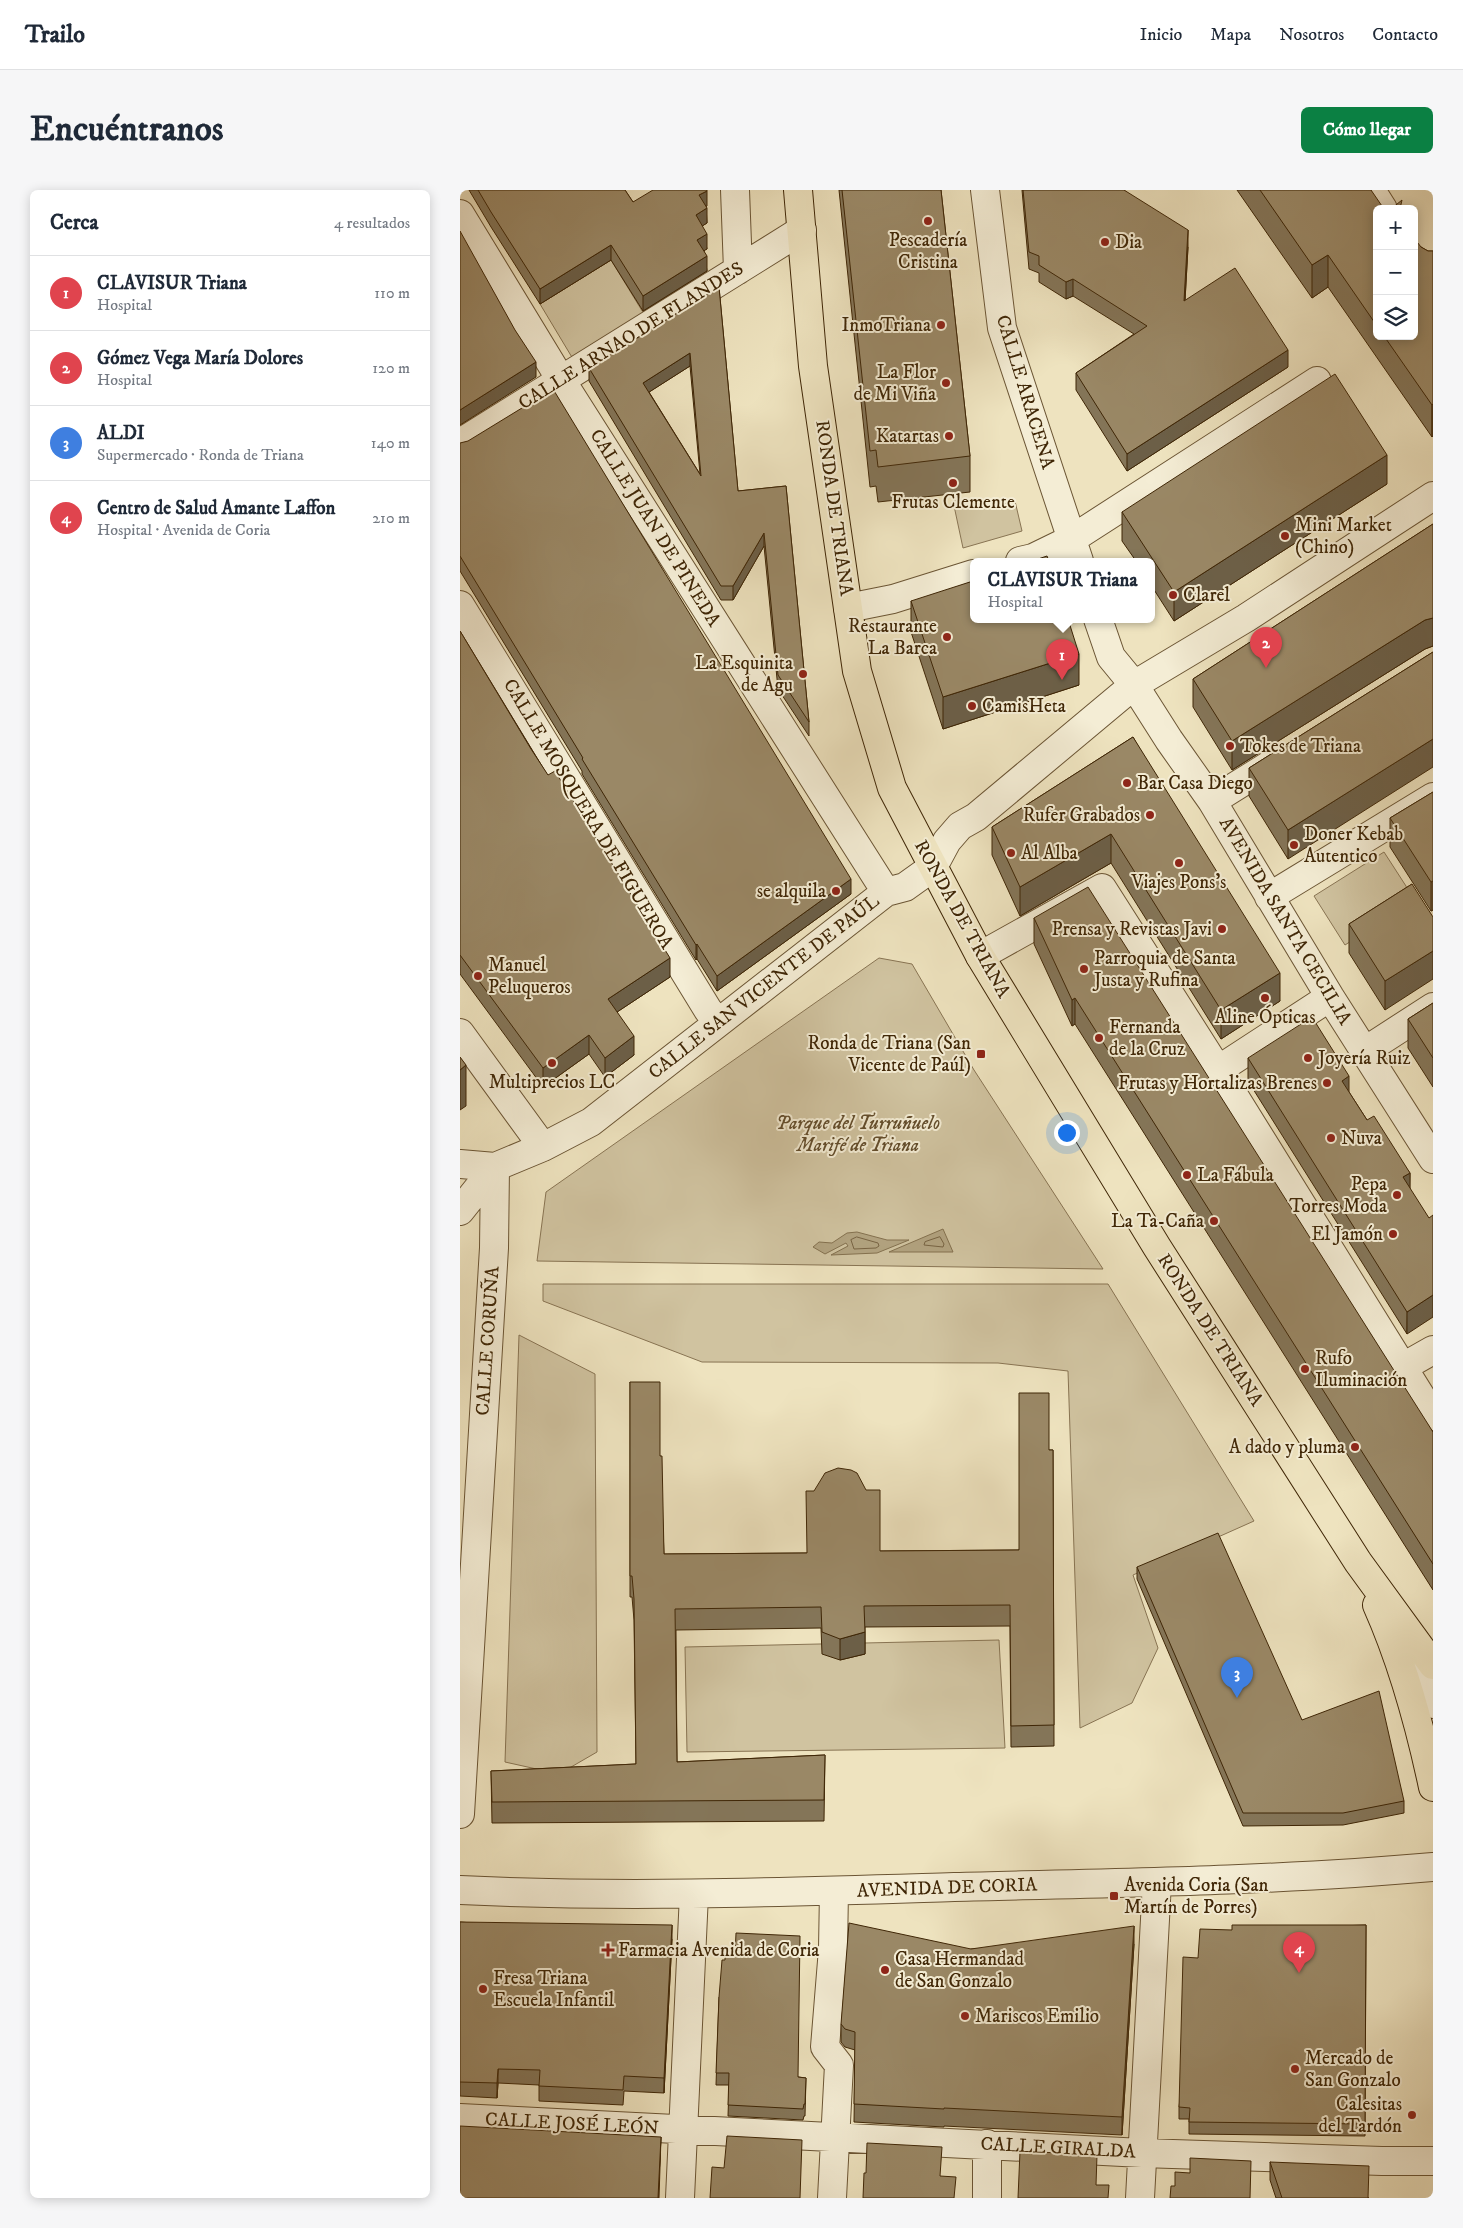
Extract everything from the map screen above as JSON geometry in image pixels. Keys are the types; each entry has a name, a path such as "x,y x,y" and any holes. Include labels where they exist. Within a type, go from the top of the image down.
{"main road":[{"name":"RONDA DE TRIANA","path":"798,190 813,366 857,672 892,788 980,956 1157,1247 1358,1562 1433,1665"},
{"name":"RONDA DE TRIANA","path":"1358,1562 1388,1632 1426,1755 1433,1787"}],"street":[{"path":"735,190 738,270"},
{"name":"CALLE ARACENA","path":"985,190 1002,328 1075,550"},
{"path":"1371,190 1381,205"},
{"name":"CALLE JUAN DE PINEDA","path":"460,214 561,380 886,892"},
{"name":"CALLE ARNAO DE FLANDES","path":"460,443 802,230"},
{"path":"1033,558 1075,550 1316,381"},
{"name":"CALLE SAN VICENTE DE PAÚL","path":"495,1167 543,1147 591,1122 886,892 906,887 933,867 947,841 960,826 984,811 1134,685 1246,618 1433,496"},
{"path":"848,608 893,599 970,575"},
{"name":"CALLE MOSQUERA DE FIGUEROA","path":"460,605 708,1010 718,1022"},
{"path":"1099,623 1111,657 1134,685"},
{"name":"AVENIDA SANTA CECILIA","path":"1134,685 1169,740 1212,801 1330,997 1430,1148"},
{"path":"1212,801 1302,744"},
{"path":"1270,897 1433,797"},
{"path":"980,956 1102,888 1218,1070 1433,1416"},
{"path":"1218,1070 1330,997"},
{"path":"1365,1051 1433,1007"},
{"path":"460,1033 543,1147"},
{"path":"460,1164 495,1167"},
{"path":"460,1211 495,1167"},
{"name":"CALLE CORUÑA","path":"460,1814 468,1554 494,1248 495,1167"},
{"path":"1402,1367 1433,1350"},
{"name":"RONDA DE TRIANA","path":"1388,1632 1433,1704"},
{"name":"AVENIDA DE CORIA","path":"460,1890 694,1894 1157,1882 1358,1874 1433,1867"},
{"path":"1140,2198 1157,1882"},
{"path":"832,2198 839,2065 825,2047 833,1949 834,1890"},
{"path":"680,2198 694,1894"},
{"name":"CALLE JOSÉ LEÓN","path":"460,2118 683,2130"},
{"name":"CALLE GIRALDA","path":"683,2130 1142,2153 1382,2162 1433,2161"},
{"path":"986,2198 988,2144"}],"green space":[{"path":"611,260 644,314 573,359 540,304"},
{"path":"1003,500 1003,504 1015,501 1022,531 963,548 953,501"},
{"path":"1384,852 1415,900 1345,945 1314,896"},
{"name":"Parque del Turruñuelo Marifé de Triana","path":"879,958 912,964 974,1070 1103,1269 537,1261 546,1192"},
{"path":"543,1284 1108,1284 1254,1521 1133,1575 1158,1648 1132,1703 1080,1728 1068,1371 998,1363 702,1362 543,1301"},
{"path":"519,1335 595,1374 597,1752 559,1774 505,1762"},
{"path":"999,1640 1005,1748 687,1752 685,1647"}],"water":[{"path":"943,1229 953,1252 889,1252"},
{"path":"857,1232 887,1240 909,1240 877,1253 831,1255 848,1246 846,1243 825,1254 813,1247 819,1242 832,1243 847,1233"}],"building":[{"path":"478,190 625,190 633,202 653,190 707,190 699,195 707,208 696,215 707,234 697,240 707,256 643,296 611,245 540,289"},
{"path":"842,190 941,190 970,456 878,467 876,450 870,451"},
{"path":"1023,190 1124,190 1188,230 1184,301 1235,268 1288,350 1127,454 1076,373 1147,326 1073,279 1066,282 1039,265 1039,256 1029,252"},
{"path":"1260,190 1371,190 1381,205 1373,205 1373,320 1328,255 1312,265"},
{"path":"460,231 515,330 536,362 460,410"},
{"path":"1418,243 1428,251 1433,251 1432,405 1387,340 1418,340"},
{"path":"719,287 738,491 786,486 809,722 778,675 764,533 733,586 721,586 589,368","holes":["690,353 701,476 643,383"]},
{"path":"1335,374 1387,455 1174,592 1155,563 1155,558 1152,558 1122,512"},
{"path":"553,389 851,879 717,976 582,759 460,556 460,443 468,441"},
{"path":"1433,524 1433,618 1425,620 1232,741 1193,679"},
{"path":"970,582 970,623 1069,623 1079,654 943,697 911,601"},
{"path":"460,631 548,775 555,771 670,958 608,999 634,1036 605,1058 589,1035 543,1068 460,955"},
{"path":"1433,652 1433,739 1288,830 1249,768"},
{"path":"1133,737 1280,973 1221,1010 1111,834 1020,887 992,827"},
{"path":"1433,792 1433,881 1431,882 1390,818"},
{"path":"1412,884 1433,917 1433,951 1385,981 1349,924"},
{"path":"1088,887 1433,1432 1433,1564 1075,998 1072,1000 1034,918"},
{"path":"1433,1003 1433,1058 1408,1019"},
{"path":"1312,1017 1349,1076 1342,1081 1367,1120 1374,1116 1410,1173 1403,1177 1429,1218 1433,1215 1433,1295 1407,1312 1248,1058"},
{"path":"460,1057 466,1065 460,1070"},
{"path":"630,1382 660,1382 660,1456 662,1456 664,1554 807,1553 806,1491 814,1491 825,1473 838,1468 857,1473 866,1490 880,1490 880,1551 1019,1550 1019,1393 1049,1393 1049,1450 1053,1450 1054,1725 1011,1726 1010,1605 864,1606 865,1632 840,1639 822,1632 821,1607 675,1609 677,1762 825,1755 824,1800 492,1802 491,1771 636,1764 634,1599 632,1576 630,1576"},
{"path":"1218,1533 1302,1720 1379,1691 1404,1801 1343,1813 1243,1813 1137,1567"},
{"path":"460,1922 672,1925 664,2078 624,2076 623,2090 539,2086 540,2070 498,2069 497,2083 460,2082"},
{"path":"849,1923 971,1949 1134,1926 1122,2117 854,2104 855,2032 845,2029 841,2024"},
{"path":"1232,1925 1366,1925 1365,2124 1189,2122 1190,2108 1179,2107 1183,1957 1198,1958 1200,1929 1232,1930"},
{"path":"736,1933 800,1936 798,2077 806,2078 805,2104 803,2109 728,2105 729,2073 716,2073 719,1997 722,1960 725,1960 725,1955 735,1956"},
{"path":"460,2126 661,2137 658,2198 460,2198"},
{"path":"727,2136 802,2140 800,2198 710,2198 712,2167 724,2168"},
{"path":"867,2143 942,2147 940,2176 956,2177 954,2198 863,2198"},
{"path":"1020,2151 1097,2155 1096,2185 1109,2185 1108,2198 1018,2198"},
{"path":"1190,2158 1251,2161 1250,2198 1170,2198 1171,2186 1175,2186 1175,2172 1190,2173"},
{"path":"1270,2162 1369,2166 1368,2198 1282,2198"}],"place":[{"name":"Pescadería Cristina","path":"928,221"},
{"name":"Dia","path":"1105,242"},
{"name":"InmoTriana","path":"941,325"},
{"name":"La Flor de Mi Viña","path":"946,383"},
{"name":"Katartas","path":"949,436"},
{"name":"Frutas Clemente","path":"953,483"},
{"name":"Mini Market (Chino)","path":"1285,536"},
{"name":"Clarel","path":"1173,595"},
{"name":"Restaurante La Barca","path":"947,637"},
{"name":"Gómez Vega María Dolores","path":"1266,668"},
{"name":"La Esquinita de Agu","path":"803,674"},
{"name":"CLAVISUR Triana","path":"1062,680"},
{"name":"CamisHeta","path":"972,706"},
{"name":"Tokes de Triana","path":"1230,746"},
{"name":"Bar Casa Diego","path":"1127,783"},
{"name":"Rufer Grabados","path":"1150,815"},
{"name":"Doner Kebab Autentico","path":"1294,845"},
{"name":"Al Alba","path":"1011,853"},
{"name":"Viajes Pons's","path":"1179,863"},
{"name":"se alquila","path":"836,891"},
{"name":"Prensa y Revistas Javi","path":"1222,929"},
{"name":"Parroquia de Santa Justa y Rufina","path":"1084,969"},
{"name":"Manuel Peluqueros","path":"478,976"},
{"name":"Aline Ópticas","path":"1265,998"},
{"name":"Fernanda de la Cruz","path":"1099,1038"},
{"name":"Ronda de Triana (San Vicente de Paúl)","path":"981,1054"},
{"name":"Joyería Ruiz","path":"1308,1058"},
{"name":"Multiprecios LC","path":"552,1063"},
{"name":"Frutas y Hortalizas Brenes","path":"1327,1083"},
{"name":"Nuva","path":"1331,1138"},
{"name":"La Fábula","path":"1187,1175"},
{"name":"Pepa Torres Moda","path":"1397,1195"},
{"name":"La Ta-Caña","path":"1214,1221"},
{"name":"El Jamón","path":"1393,1234"},
{"name":"Rufo Iluminación","path":"1305,1369"},
{"name":"A dado y pluma","path":"1355,1447"},
{"name":"ALDI","path":"1237,1698"},
{"name":"Avenida Coria (San Martín de Porres)","path":"1114,1896"},
{"name":"Farmacia Avenida de Coria","path":"608,1950"},
{"name":"Casa Hermandad de San Gonzalo","path":"885,1970"},
{"name":"Centro de Salud Amante Laffon","path":"1299,1973"},
{"name":"Fresa Triana Escuela Infantil","path":"483,1989"},
{"name":"Mariscos Emilio","path":"965,2016"},
{"name":"Mercado de San Gonzalo","path":"1295,2069"},
{"name":"Calesitas del Tardón","path":"1412,2115"}]}
